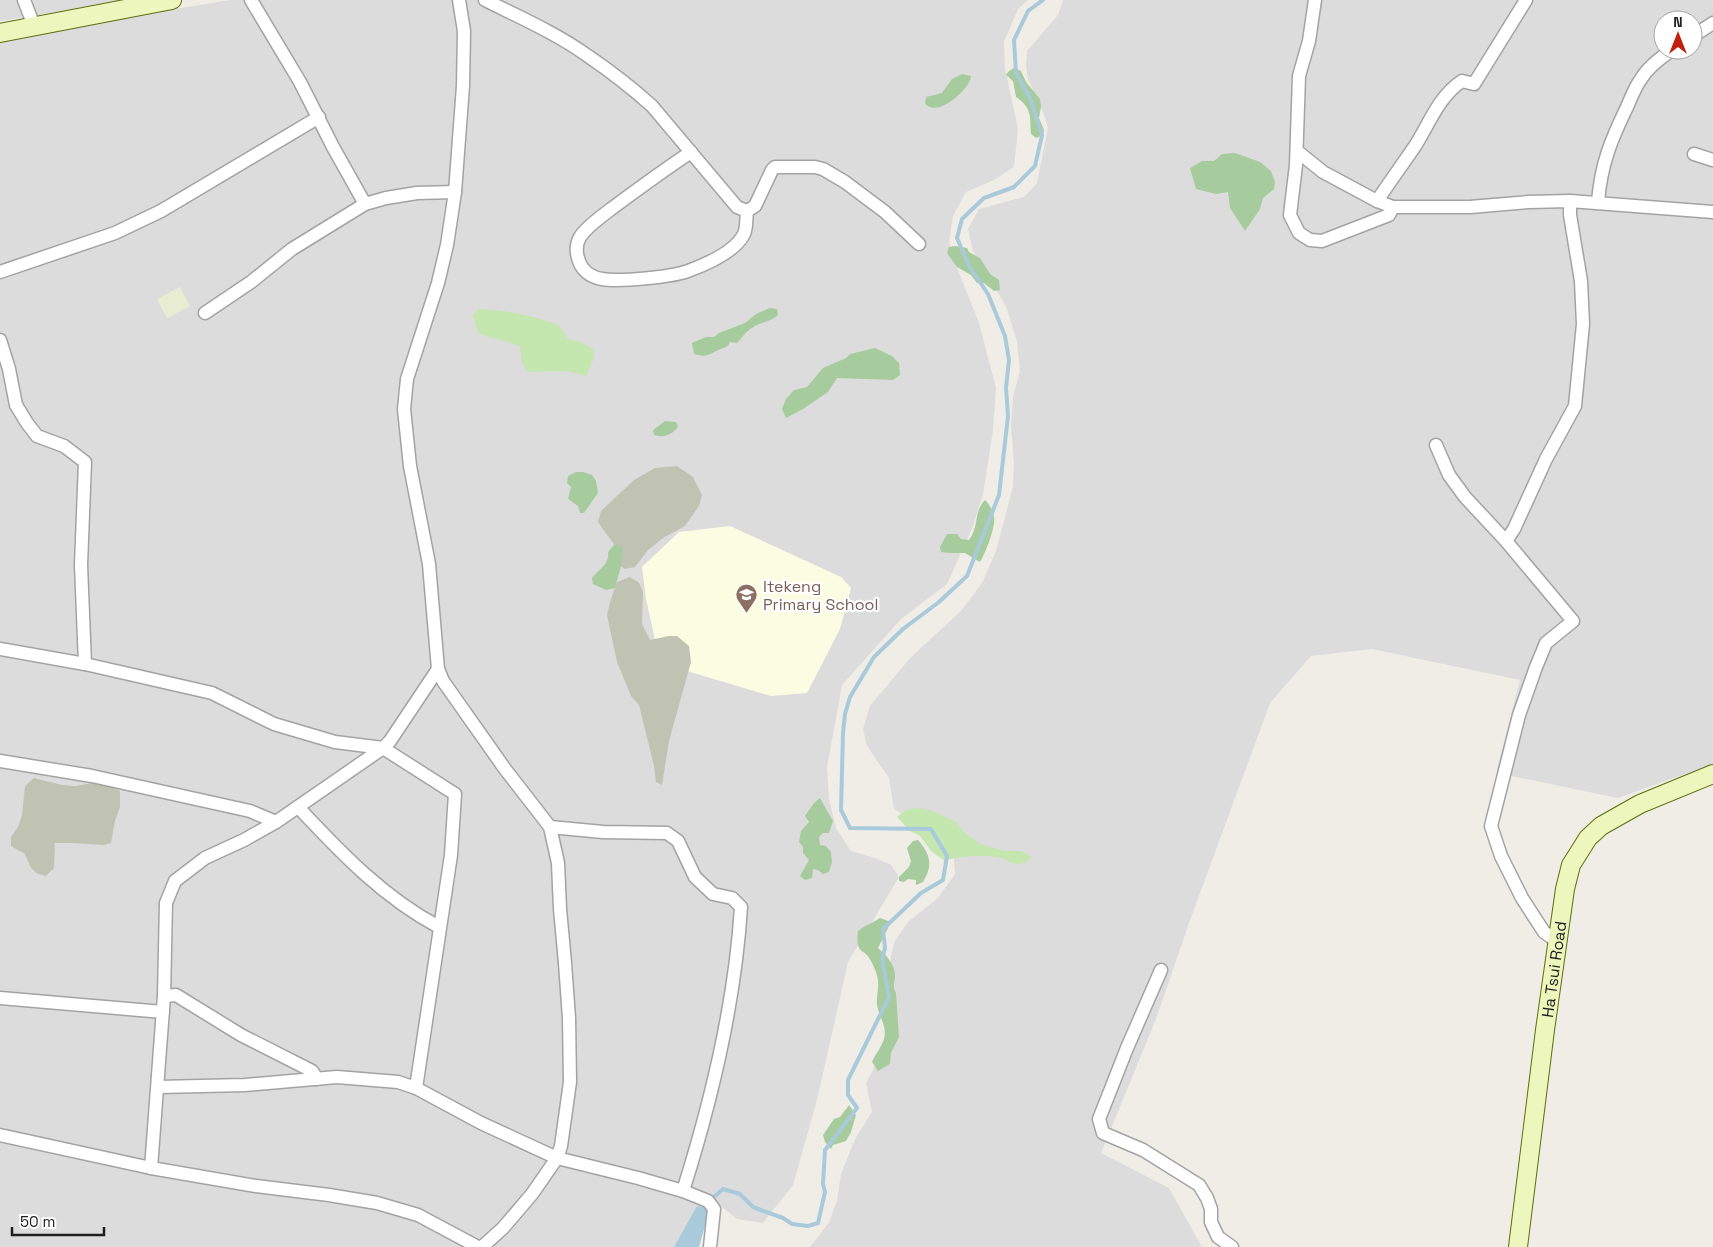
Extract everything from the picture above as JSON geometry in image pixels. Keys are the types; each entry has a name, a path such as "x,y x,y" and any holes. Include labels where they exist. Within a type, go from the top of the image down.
{"street":[{"path":"24,0 34,26"},
{"path":"0,33 172,0"},
{"path":"251,0 318,116 332,147 365,204"},
{"path":"459,0 464,31 463,86 455,192 447,245 438,283 407,379 404,409 410,466 429,564 438,669 443,681 500,762 550,827 558,863 569,1027 570,1082 557,1158 532,1194 503,1228 482,1247"},
{"path":"485,0 544,30 587,55 652,106 737,207 747,212"},
{"path":"1315,0 1309,41 1299,76 1297,151 1290,214 1299,232 1310,240 1322,241 1390,214 1393,207"},
{"path":"1377,201 1416,145 1451,88 1462,81 1474,84 1526,0"},
{"path":"1598,202 1600,176 1607,150 1641,78 1657,60"},
{"path":"0,272 115,233 161,212 318,116"},
{"path":"1297,151 1323,172 1377,201 1393,207 1470,207 1528,202 1570,201 1713,212"},
{"path":"691,152 652,178 606,213 580,236 576,249 580,266 585,272 601,279 623,280 669,276 688,271 708,262 735,246 745,233 747,212 755,206 775,167 815,167 823,169 845,182 886,212 919,244"},
{"path":"1694,154 1713,160"},
{"path":"205,313 251,282 292,249 365,204 386,198 417,193 455,192"},
{"path":"1506,541 1514,529 1546,459 1575,406 1583,324 1581,281 1570,215 1570,201"},
{"path":"0,344 9,369 16,405 27,423 37,436 64,446 84,462 81,565 84,664"},
{"path":"1436,445 1448,475 1465,497 1506,541 1573,621 1546,643 1536,667 1519,715 1491,826 1501,856 1522,898 1544,932 1558,942"},
{"path":"0,649 84,664 212,692 274,724 335,742 383,748 455,794 451,855 416,1088"},
{"path":"150,1168 164,996 166,903 175,880 205,858 244,840 276,822 383,748 390,741 438,669"},
{"path":"0,761 92,776 250,811 276,822"},
{"name":"Ha Tsui Road","path":"1518,1247 1545,1030 1565,889 1571,865 1588,838 1601,826 1640,804 1713,774"},
{"path":"298,808 345,857 374,883 418,916 439,927"},
{"path":"550,827 603,832 667,833 678,841 696,877 713,894 732,898 741,907 738,953 716,1077 683,1191"},
{"path":"1161,970 1099,1119 1103,1133 1143,1150 1199,1185 1207,1198 1211,1222 1218,1237 1232,1247"},
{"path":"164,996 176,995 241,1035 312,1072 317,1079"},
{"path":"0,998 163,1012"},
{"path":"158,1087 245,1084 337,1077 398,1082 416,1088 481,1123 557,1158 638,1178 683,1191 708,1201 714,1209 710,1247"},
{"path":"0,1135 150,1168 256,1186 377,1203 418,1215 478,1247"}],"shaded area":[{"path":"0,0 136,0 0,21"},
{"path":"230,0 1028,0 1018,9 1004,42 1005,68 1018,129 1014,167 994,180 966,192 953,216 949,241 952,255 979,323 996,388 993,430 983,494 973,526 947,584 901,619 842,685 827,767 829,799 836,828 851,851 891,865 899,877 848,962 817,1100 793,1185 763,1223 737,1219 716,1202 709,1212 680,1238 674,1247 0,1247 0,39"},
{"path":"1063,0 1713,0 1713,764 1618,798 1507,775 1497,769 1520,680 1372,649 1311,656 1270,703 1189,923 1156,1019 1101,1153 1169,1188 1202,1247 810,1247 829,1222 837,1201 841,1174 855,1139 872,1112 866,1083 883,1051 891,955 895,941 908,922 938,898 955,874 953,846 894,809 889,778 867,746 863,729 870,706 911,657 961,611 982,583 996,551 1013,487 1014,463 1011,426 1013,397 1020,371 1017,341 1006,306 973,251 968,229 979,209 1024,197 1037,183 1048,128 1028,79 1026,66 1027,51 1058,15"},
{"path":"180,287 190,306 167,318 157,299"},
{"path":"677,466 693,477 702,495 699,506 685,526 663,538 648,550 635,567 625,569 617,564 618,550 598,522 601,511 634,480 655,468"},
{"name":"Itekeng Primary School","path":"730,526 841,577 851,588 840,629 807,693 771,696 660,663 646,599 642,567 679,532"},
{"path":"630,577 639,583 643,592 642,624 650,640 677,636 689,646 691,662 669,741 662,785 656,782 639,705 631,696 617,662 607,615 617,582"},
{"path":"34,778 62,785 75,786 93,783 106,785 120,791 120,807 111,843 104,845 55,843 54,868 46,876 36,873 30,866 25,854 11,846 11,837 18,827 22,815 25,786"}],"green space":[{"path":"1014,68 1021,71 1026,82 1040,99 1039,118 1044,130 1043,135 1036,138 1031,134 1028,109 1016,97 1013,81 1006,75"},
{"path":"962,74 971,76 965,88 952,100 937,108 930,107 925,103 926,97 942,93 952,79"},
{"path":"1235,153 1260,162 1271,171 1275,182 1274,189 1263,198 1260,209 1245,231 1230,208 1228,192 1216,194 1196,189 1190,168 1202,161 1214,161 1222,154"},
{"path":"949,247 967,248 969,252 980,258 990,274 999,280 1000,290 994,291 984,283 977,283 971,275 957,267 947,253"},
{"path":"770,308 777,309 778,315 750,329 737,343 730,342 727,347 708,355 694,354 692,343 706,337 714,337 719,333 745,323 756,314"},
{"path":"478,309 519,314 559,325 568,339 581,342 593,349 594,358 586,376 567,371 528,372 522,363 520,346 479,334 473,316"},
{"path":"875,348 892,356 899,363 900,375 893,380 837,378 828,392 786,418 782,409 786,399 794,390 807,387 823,368 846,358 850,354"},
{"path":"665,421 676,422 678,427 667,435 654,435 653,430"},
{"path":"576,472 592,475 596,481 598,493 584,513 580,513 578,506 568,499 571,487 567,483 568,476"},
{"path":"985,500 992,510 994,521 990,540 980,562 965,553 941,552 940,547 947,534 957,534 961,539 969,540 979,509"},
{"path":"614,545 623,547 621,566 615,588 606,590 593,584 592,578 606,563 608,552"},
{"path":"820,798 833,821 829,833 823,833 819,837 820,845 826,846 831,852 832,862 829,872 823,874 813,869 812,878 805,880 800,876 809,860 803,853 803,847 799,842 801,831 809,822 805,816"},
{"path":"917,808 930,810 955,821 966,834 980,844 1005,851 1021,851 1032,857 1024,863 1018,864 985,856 944,860 932,852 920,836 910,831 897,817 906,810"},
{"path":"918,840 928,856 929,866 926,876 923,882 916,885 916,880 899,881 899,877 909,867 911,861 907,848 913,841"},
{"path":"880,918 891,922 878,948 889,960 895,972 894,986 899,1037 891,1053 890,1064 878,1071 872,1062 883,1042 885,1034 877,1006 878,980 869,958 859,948 857,939 858,931"},
{"path":"849,1105 856,1115 851,1132 846,1141 833,1145 831,1149 825,1142 823,1135 834,1119 840,1117"}],"water":[{"path":"697,1206 704,1207 709,1212 699,1247 674,1247"}],"waterway":[{"path":"714,1197 723,1189 740,1194 753,1207 783,1218 792,1224 808,1226 818,1223 825,1192 823,1184 825,1150 857,1108 848,1095 848,1080 889,997 882,959 885,948 883,929 921,893 943,880 947,856 931,829 850,828 841,810 845,714 850,697 874,657 903,629 939,602 967,576 999,495 1008,416 1006,388 1009,360 1005,336 988,294 969,266 957,238 962,219 984,198 1014,187 1035,166 1042,135 1030,98 1016,73 1014,40 1028,11 1043,0"}],"place":[{"name":"Itekeng Primary School","path":"747,614"}]}
